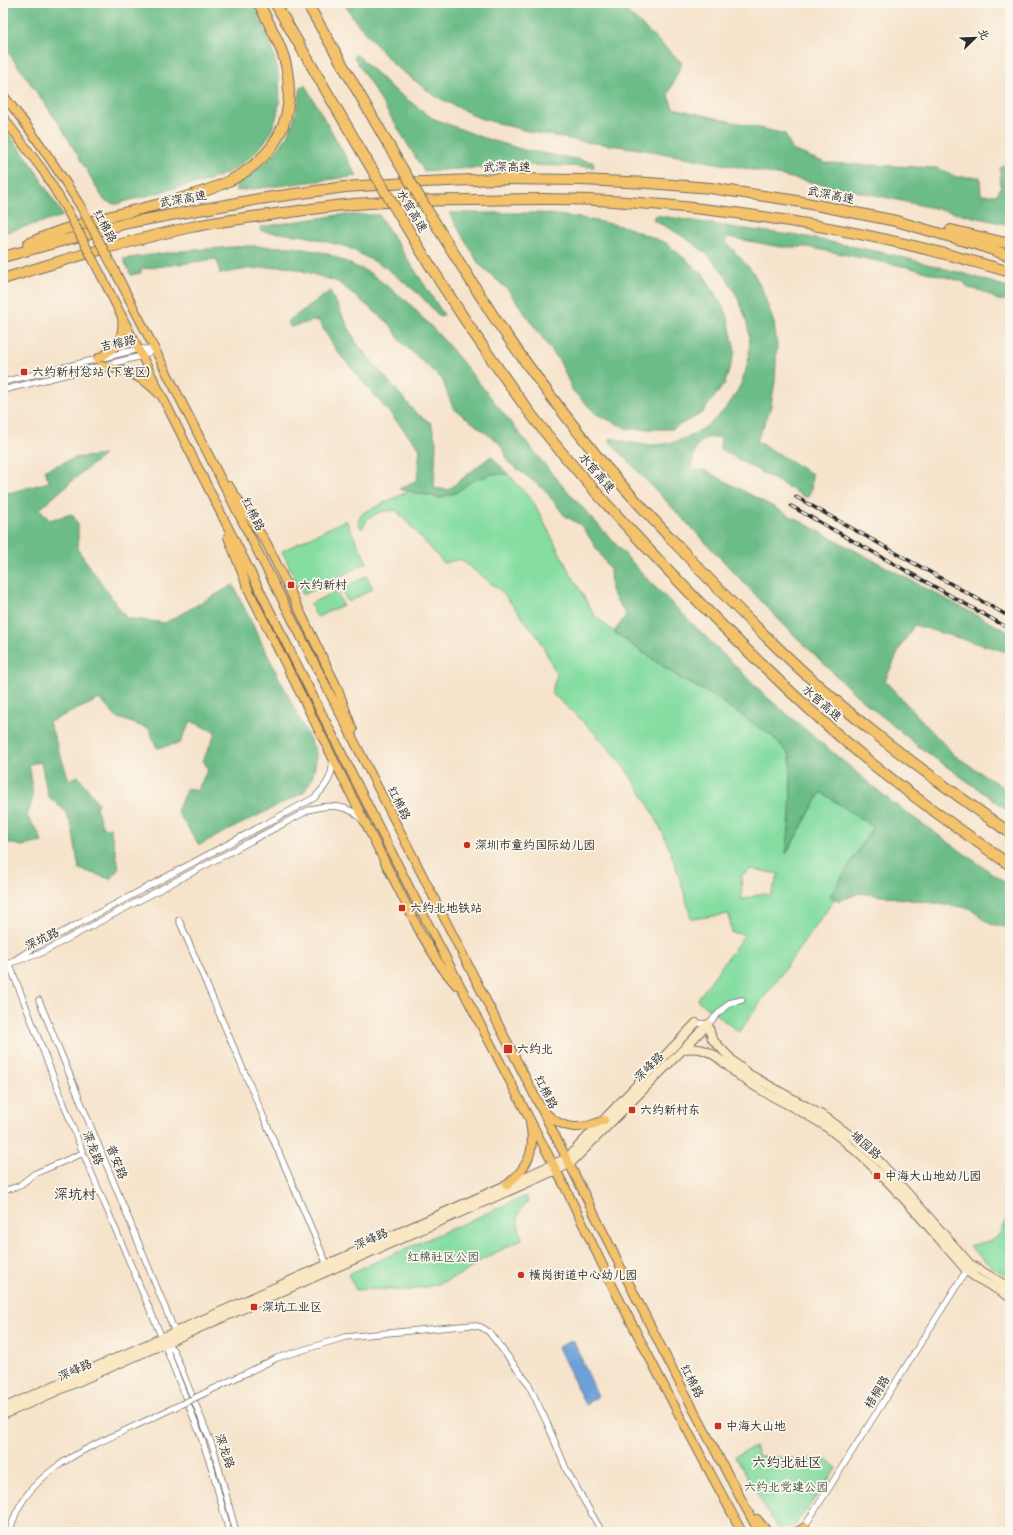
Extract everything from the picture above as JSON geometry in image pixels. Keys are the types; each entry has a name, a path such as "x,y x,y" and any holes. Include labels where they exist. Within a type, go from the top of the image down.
{"highway":[{"path":"3,257 34,242 76,226 143,209 211,188 249,169 266,154 276,142 284,125 290,90 287,68 280,46 259,3"},
{"name":"水官高速","path":"275,3 426,261 497,367 536,420 622,522 744,648 800,702 916,798 1010,865"},
{"name":"水官高速","path":"307,3 396,158 495,319 536,377 598,458 702,572 819,685 870,729 932,777 1010,833"},
{"name":"武深高速","path":"3,257 128,223 259,199 345,187 423,182 498,180 580,180 649,183 710,188 790,200 896,221 1010,256"},
{"path":"3,279 104,249 193,227 263,215 353,204 434,200 562,200 625,202 740,213 885,240 974,261 1010,272"},
{"path":"896,221 947,229 1010,244"},
{"path":"974,261 1010,278"}],"main road":[{"name":"红棉路","path":"3,95 28,126 55,165 81,208 115,271 568,1161 642,1310 759,1532"},
{"path":"3,117 44,172 68,212 102,275 407,883 555,1167 614,1289 665,1388 742,1532"},
{"path":"122,316 123,325 118,343 99,363 133,374 154,389 164,400"},
{"path":"213,464 241,502 266,542 337,687 347,711 360,752"},
{"path":"216,504 249,591 427,946 442,968 466,998"},
{"path":"507,1185 519,1175 526,1165 530,1154 532,1140 525,1110"},
{"path":"542,1110 551,1119 570,1127 580,1128 604,1120"},
{"path":"739,1496 768,1532"},
{"path":"797,1532 803,1530"}],"street":[{"name":"吉榕路","path":"3,390 155,349"},
{"name":"吉榕路","path":"3,382 99,363"},
{"name":"深坑路","path":"9,963 35,947 310,801 322,791 328,782 333,766 332,757"},
{"name":"深坑路","path":"9,963 27,959 39,954 309,810 330,806 341,807 351,811 359,817 367,827"},
{"path":"179,920 328,1268"},
{"path":"3,965 9,963"},
{"name":"深龙路","path":"9,963 83,1153 164,1341 207,1453 229,1532"},
{"name":"普安路","path":"39,1000 175,1332"},
{"name":"深峰路","path":"3,1415 164,1341 568,1161 729,1003 742,1000"},
{"name":"深峰路","path":"568,1161 604,1120 696,1023 708,1024"},
{"name":"埔园路","path":"708,1024 712,1039 736,1064 749,1074 827,1118 855,1139 882,1164 969,1267 975,1277 1010,1297"},
{"name":"埔园路","path":"682,1050 696,1048 711,1052 744,1080 803,1112 828,1129 854,1149 880,1174 969,1267 1010,1288"},
{"path":"3,1191 19,1186 34,1174 83,1153"},
{"name":"深峰路","path":"3,1408 164,1341 175,1332 328,1268 507,1185 555,1167"},
{"name":"梧桐路","path":"803,1530 969,1267"},
{"path":"10,1532 16,1513 22,1501 33,1487 48,1473 78,1454 277,1358 345,1337 472,1325 481,1327 489,1332 528,1383 567,1471 602,1532"},
{"name":"深龙路","path":"164,1341 174,1351 214,1450 236,1532"}],"green space":[{"path":"3,3 253,3 264,26 278,72 280,94 277,115 269,135 254,154 225,174 202,182 119,204 114,204 104,200 60,125 3,45"},
{"path":"344,3 618,3 682,63 668,95 673,108 785,134 792,150 826,163 937,168 956,177 980,177 981,195 996,195 1001,188 1000,168 1010,159 1010,225 738,167 640,149 579,141 527,131 479,118 435,96 394,65 356,22"},
{"path":"356,54 392,88 432,118 481,137 524,150 593,162 594,167 527,165 424,171 354,57"},
{"path":"305,85 357,176 237,191 235,184 264,164 279,148 291,128 296,113 301,86"},
{"path":"3,127 29,160 63,216 3,233"},
{"path":"449,213 540,213 581,218 626,227 666,243 703,274 727,314 735,351 725,383 702,413 672,429 628,429 596,414 573,391 560,362 508,290 479,264"},
{"path":"339,215 379,215 444,315 440,317 419,294 385,267 347,247 305,236 261,231 260,227"},
{"path":"655,215 807,237 898,256 1010,288 1010,303 1006,300 998,300 982,291 968,288 964,282 907,267 807,247 780,247 728,237 725,241 753,272 762,289 774,323 777,346 775,382 770,410 757,441 812,474 811,490 807,498 720,449 721,437 705,438 696,447 690,470 704,470 1010,633 1010,653 914,625 901,646 885,681 954,755 1010,792 1010,812 918,746 855,694 783,624 609,441 611,438 647,445 669,443 689,437 707,426 722,412 735,395 744,376 749,356 749,334 745,317 739,300 726,277 707,254 681,235 653,220"},
{"path":"247,246 293,247 326,253 370,273 408,302 451,348 553,475 649,581 768,698 893,803 1010,886 1010,928 990,924 969,908 860,893 839,901 830,896 873,827 821,792 786,854 790,822 790,755 771,735 710,694 680,678 614,632 626,615 611,591 610,569 582,526 564,515 545,490 507,461 505,452 498,442 453,408 442,379 401,342 390,324 338,282 287,266 247,269 220,274 217,259 141,269 141,273 131,275 123,259 179,251"},
{"path":"330,291 357,344 416,413 431,423 436,443 434,488 448,490 491,456 508,474 492,474 470,482 457,492 440,498 399,489 417,480 420,449 336,350 318,320 290,327 288,321"},
{"path":"104,455 40,509 49,520 72,514 78,524 78,550 126,618 165,623 233,585 316,752 313,774 303,793 199,845 177,811 187,788 197,791 208,769 203,760 216,733 191,721 180,743 157,748 149,729 116,717 100,699 49,722 69,780 78,776 98,803 96,808 103,828 110,827 119,868 111,879 79,869 72,827 65,811 48,796 41,762 29,764 32,783 32,797 30,810 27,816 38,832 42,842 22,846 5,842 3,847 3,490 8,493 49,482 45,470 75,458"},
{"path":"492,473 508,474 534,503 568,569 595,616 614,632 680,678 710,694 771,735 790,755 791,780 787,853 821,792 873,827 830,896 835,899 739,1032 697,1000 745,934 732,933 729,914 691,919 682,884 670,851 657,821 642,793 624,767 603,742 551,693 557,675 539,638 501,591 460,559 444,563 396,510 379,512 367,519 363,528 361,528 358,522 360,516 365,512 409,491 440,498 457,492 470,482","holes":["751,869 779,874 770,896 763,893 742,900 741,876"]},
{"path":"346,520 367,563 303,595 282,551"},
{"path":"367,576 373,589 348,602 341,589"},
{"path":"336,591 343,605 317,617 310,604"},
{"name":"红棉社区公园","path":"526,1196 528,1202 520,1210 518,1219 522,1239 480,1261 464,1273 436,1285 404,1291 384,1289 356,1290 348,1274"},
{"path":"1010,1214 1010,1279 988,1264 969,1246 993,1240 1000,1233"},
{"name":"六约北党建公园","path":"755,1447 759,1456 826,1460 837,1468 793,1528 777,1528 735,1456"}],"water":[{"path":"573,1340 598,1396 585,1405 558,1347"}],"railway":[{"path":"796,497 1010,617"},
{"path":"791,506 1010,629"}],"place":[{"name":"六约新村总站 (下客区)","path":"24,372"},
{"name":"六约新村","path":"291,585"},
{"name":"深圳市童约国际幼儿园","path":"467,845"},
{"name":"六约北地铁站","path":"402,908"},
{"name":"六约北","path":"508,1049"},
{"name":"六约新村东","path":"632,1110"},
{"name":"中海大山地幼儿园","path":"877,1176"},
{"name":"横岗街道中心幼儿园","path":"521,1275"},
{"name":"深坑工业区","path":"254,1307"},
{"name":"中海大山地","path":"718,1426"}],"district":[{"name":"深坑村","path":"75,1194"},
{"name":"六约北社区","path":"787,1462"}]}
